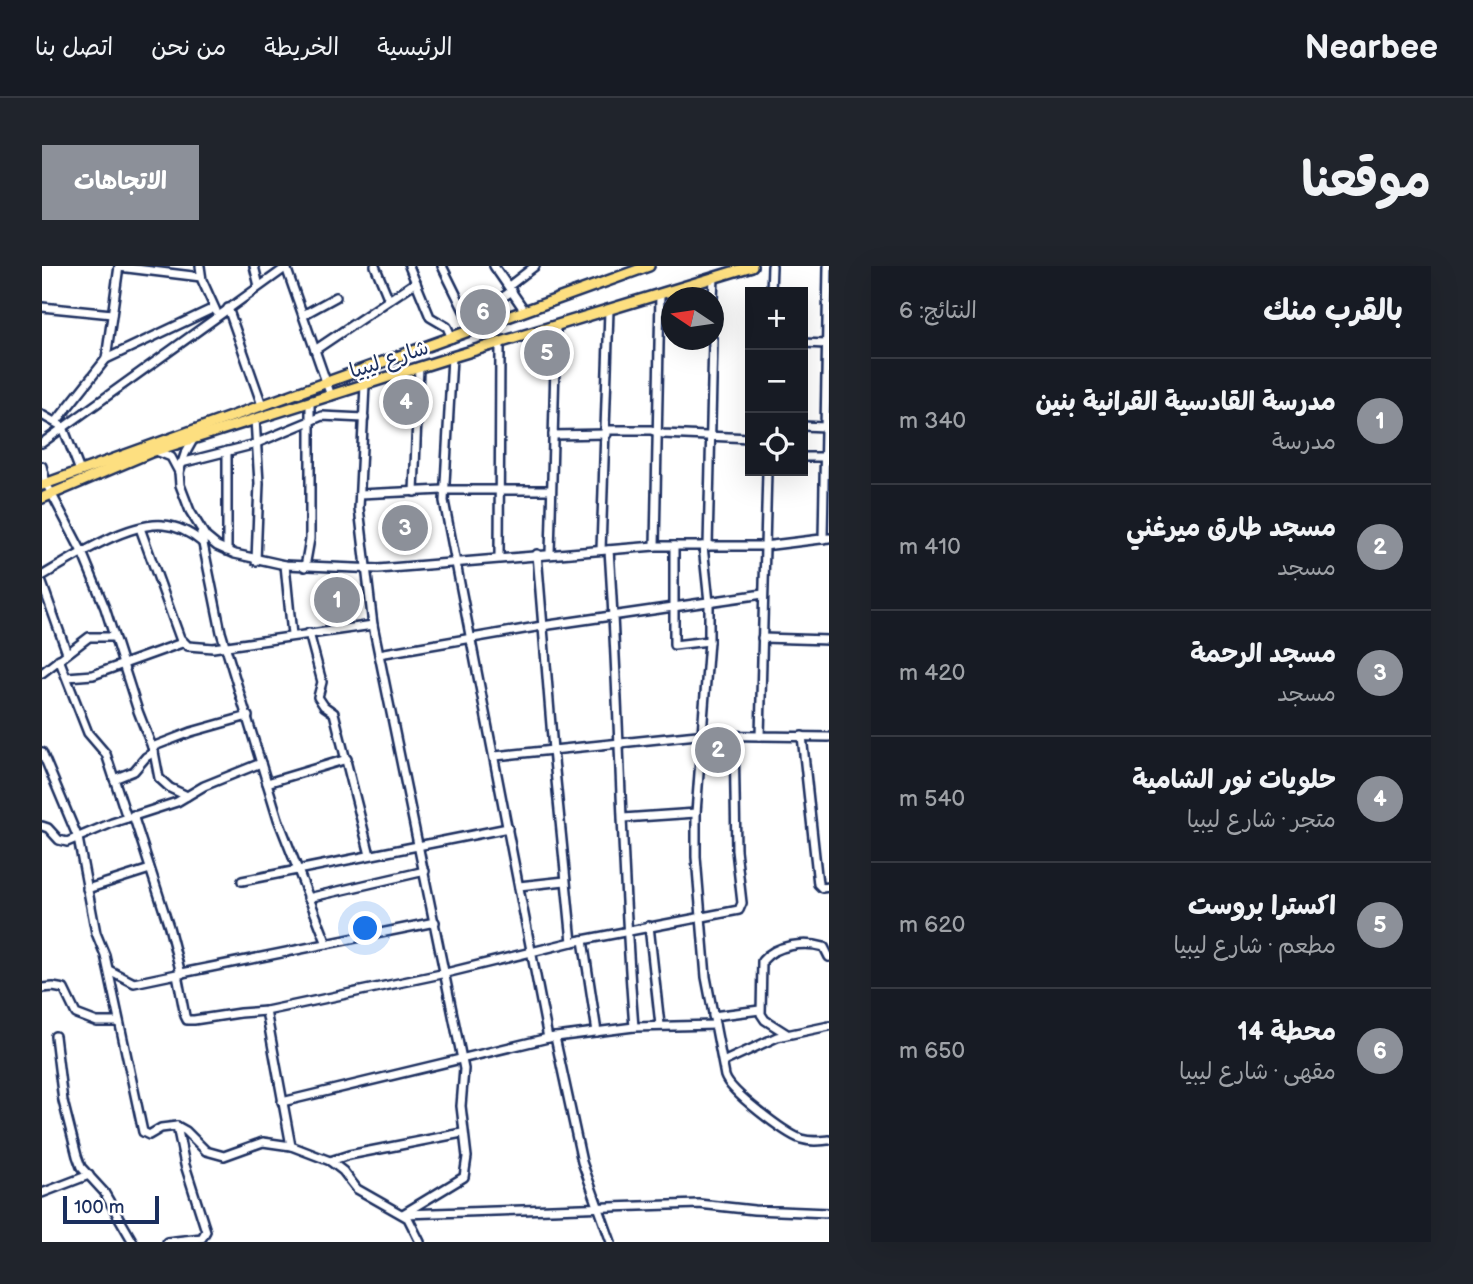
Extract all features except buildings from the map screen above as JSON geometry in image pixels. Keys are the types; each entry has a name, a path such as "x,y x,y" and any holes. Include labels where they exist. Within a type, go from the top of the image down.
{"main road":[{"name":"شارع ليبيا","path":"44,484 649,266"},
{"name":"شارع ليبيا","path":"42,498 155,451 194,438 752,266"}],"street":[{"path":"200,266 201,276 216,311"},
{"path":"254,266 259,286"},
{"path":"375,266 389,300"},
{"path":"410,266 430,317 447,327 452,338"},
{"path":"442,266 474,331"},
{"path":"494,266 525,312"},
{"path":"771,287 772,266"},
{"path":"200,531 227,551 256,561 305,567 365,569 537,554 674,546 764,546 826,539 828,266"},
{"path":"42,443 60,424 106,359 119,267 201,276"},
{"path":"106,359 228,308 287,267 331,396"},
{"path":"466,316 491,305 532,267"},
{"path":"714,278 714,287"},
{"path":"315,350 416,282"},
{"path":"654,547 660,294"},
{"path":"303,315 336,297"},
{"path":"42,307 112,314"},
{"path":"228,308 262,405"},
{"path":"609,310 605,550 614,617 626,932 634,1027"},
{"path":"60,424 216,311"},
{"path":"550,554 556,327"},
{"path":"499,558 500,342"},
{"path":"808,343 826,344"},
{"path":"713,350 705,546 709,641 696,813 696,858 700,917 713,1016 727,1083 732,1089 788,1132 808,1141 829,1140"},
{"path":"452,357 443,490 456,563 532,952 582,1162 611,1242"},
{"path":"414,492 419,368"},
{"path":"365,385 359,511 373,625 464,1059 461,1106 462,1133 467,1157 464,1177 403,1214"},
{"path":"305,567 310,539 310,402"},
{"path":"42,415 60,424 80,471"},
{"path":"181,463 258,442 311,419 329,415 364,418"},
{"path":"256,419 256,561"},
{"path":"808,426 825,427"},
{"path":"553,435 657,432 745,438"},
{"path":"179,472 194,438"},
{"path":"155,451 171,457 179,472 185,499 200,531 225,646 261,764 278,819 327,944"},
{"path":"227,451 227,551"},
{"path":"808,457 826,457"},
{"path":"42,466 44,484 52,494 82,552 105,608 153,749 159,778 170,788 187,796"},
{"path":"760,736 767,476"},
{"path":"360,494 443,490 550,490"},
{"path":"42,576 104,541 140,528 159,524 172,526 203,542"},
{"path":"140,528 182,643"},
{"path":"674,546 674,645 709,641"},
{"path":"537,554 572,942"},
{"path":"285,565 292,635"},
{"path":"42,583 67,653"},
{"path":"379,654 542,626 763,594"},
{"path":"67,677 93,675 182,643 201,648 225,646 373,625"},
{"path":"309,633 322,682 318,697 324,706 334,713 370,855"},
{"path":"42,673 90,637 114,637"},
{"path":"762,638 829,640"},
{"path":"60,659 85,725 106,754 149,869 169,927 187,1020 266,1012 446,973 572,942 735,911 742,906 736,850 734,736"},
{"path":"114,779 134,771 153,749 191,732 248,716"},
{"path":"495,756 704,735 829,737"},
{"path":"802,736 818,884 822,888 829,887"},
{"path":"42,752 78,838 96,933 109,970 144,1132 149,1135 161,1128 177,1126 186,1130 206,1151 215,1155 232,1155 263,1142 291,1146 330,1161 343,1171 358,1189 403,1214 412,1222 420,1242"},
{"path":"267,783 347,759"},
{"path":"42,826 62,842 78,838 177,802 204,786 261,764"},
{"path":"623,818 696,813"},
{"path":"242,881 508,828"},
{"path":"87,889 149,869"},
{"path":"308,898 425,871"},
{"path":"519,886 565,881"},
{"path":"109,970 134,983 435,922"},
{"path":"649,926 660,1025"},
{"path":"583,940 597,1032"},
{"path":"787,1034 765,1020 760,1010 760,965 771,952 786,947 817,945 826,949 829,957"},
{"path":"42,988 64,989 76,1014 97,1022 119,1022"},
{"path":"713,1016 760,1010"},
{"path":"266,1012 291,1146"},
{"path":"282,1102 552,1038 634,1027 715,1025"},
{"path":"723,1062 761,1043 787,1034 829,1026"},
{"path":"55,1036 63,1101 81,1167 104,1192 133,1242"},
{"path":"167,1242 202,1238 206,1231 185,1165 177,1126"},
{"path":"330,1161 462,1133"},
{"path":"42,1193 89,1175"},
{"path":"403,1214 699,1204 754,1210 829,1213"}],"place":[{"name":"محطة 14","path":"483,312"},
{"name":"اكسترا بروست","path":"547,353"},
{"name":"حلويات نور الشامية","path":"406,402"},
{"name":"مسجد الرحمة","path":"405,528"},
{"name":"مدرسة القادسية القرانية بنين","path":"337,600"},
{"name":"مسجد طارق ميرغني","path":"718,750"}]}
